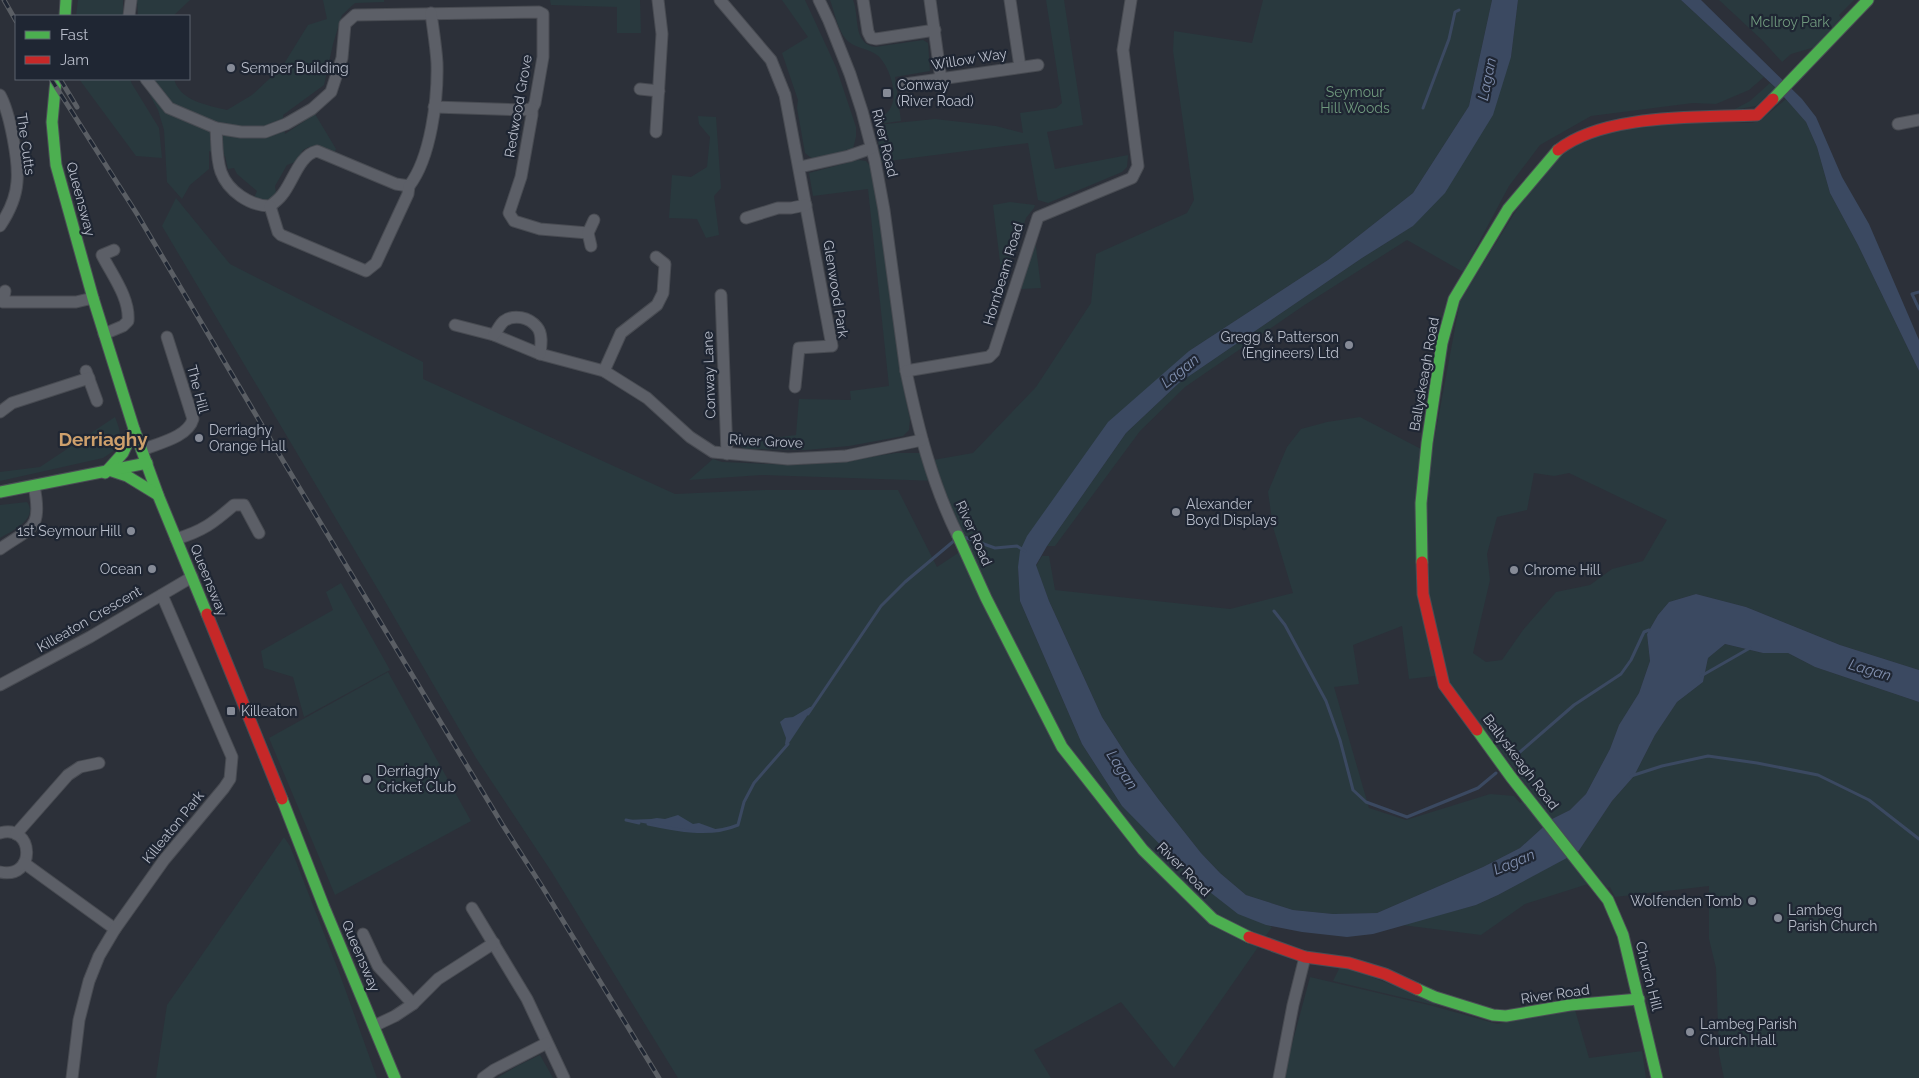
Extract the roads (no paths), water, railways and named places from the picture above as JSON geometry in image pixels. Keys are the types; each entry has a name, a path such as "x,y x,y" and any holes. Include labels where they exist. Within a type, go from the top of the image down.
{"main road":[{"path":"65,15 66,0"},
{"name":"Ballyskeagh Road","path":"1599,886 1511,777 1444,685 1423,594 1421,503 1427,443 1442,343 1454,299 1508,209 1559,149 1586,133 1618,125 1670,119 1756,115 1868,0"},
{"name":"Queensway","path":"56,80 52,122 56,165 93,298 134,429 158,495 395,1078"},
{"path":"108,472 123,452 134,429"},
{"path":"0,492 147,464"},
{"path":"108,472 127,476 158,495"},
{"name":"River Road","path":"959,538 986,598 1062,748 1143,850 1213,919 1256,941 1305,957 1349,963 1367,968 1385,974 1435,997 1493,1016 1506,1016 1570,1005 1638,999"},
{"name":"Church Hill","path":"1599,886 1618,920 1657,1078"}],"street":[{"path":"130,0 130,15"},
{"path":"656,132 662,34 658,0"},
{"name":"Glenwood Park","path":"720,0 771,60 785,95 800,168 832,346 799,348 795,387"},
{"name":"River Road","path":"819,0 850,74 872,148 884,210 906,371 932,475 959,538"},
{"path":"863,0 868,32 871,38 876,39 935,30"},
{"path":"930,0 941,79"},
{"path":"1010,0 1020,67"},
{"name":"Hornbeam Road","path":"906,371 989,358 994,352 1038,217 1132,178 1138,166 1123,50 1131,0"},
{"name":"Redwood Grove","path":"147,80 169,108 216,128 241,132 265,132 286,124 312,109 331,92 342,58 345,24 354,15 539,12 543,14 543,57 521,177 510,213 514,221 540,229 588,233"},
{"path":"270,206 278,232 282,235 366,271 376,263 408,194 409,186 417,176 427,148 434,107 437,63 431,13"},
{"name":"Willow Way","path":"905,84 1038,65"},
{"path":"640,89 659,91"},
{"name":"The Cutts","path":"0,95 10,120 17,182 7,215 0,226"},
{"path":"434,107 532,109"},
{"path":"1898,124 1919,120"},
{"path":"216,128 221,172 230,187 245,199 262,206 270,206 282,197 305,158 311,152 317,151 396,184 409,186"},
{"path":"800,168 849,156 872,148"},
{"path":"746,218 778,208 806,205"},
{"path":"591,246 588,233 594,220"},
{"path":"104,334 123,326 128,321 129,314 126,303 102,255 114,250"},
{"path":"604,371 621,333 657,305 663,293 665,264 656,257"},
{"path":"5,291 3,302 76,302 93,298"},
{"name":"Conway Lane","path":"720,295 727,454"},
{"path":"494,334 503,321 516,316 524,318 537,326 541,337 540,354"},
{"name":"River Grove","path":"455,325 494,334 540,354 604,371 647,398 690,437 713,452 787,459 846,456 922,440"},
{"name":"The Hill","path":"142,450 183,432 191,426 193,419 167,337"},
{"path":"0,412 12,403 87,375 97,401"},
{"path":"0,549 22,536 32,525 38,507 34,486"},
{"path":"176,539 196,533 212,524 234,505 244,505 259,532"},
{"name":"Killeaton Crescent","path":"0,685 90,637 192,577"},
{"name":"Killeaton Park","path":"72,1078 79,1020 88,981 99,956 164,860 230,779 232,757 162,594"},
{"path":"16,834 68,775 80,767 99,763"},
{"path":"0,833 10,832 16,834 26,844 27,850 24,863 20,868 11,872 0,872"},
{"path":"24,863 115,930"},
{"path":"472,908 527,999 564,1078"},
{"path":"363,934 378,966 413,1004"},
{"path":"374,1026 395,1016 413,1004 438,979 494,943"},
{"path":"1279,1078 1293,1005 1305,957"},
{"path":"483,1078 494,1070 547,1042"}],"water":[{"name":"Lagan","path":"1492,0 1518,0 1511,57 1493,115 1445,193 1413,226 1362,258 1179,383 1126,433 1047,546 1036,565 1049,601 1102,717 1131,762 1159,800 1201,853 1220,873 1246,895 1293,910 1333,914 1377,913 1483,867 1520,848 1552,819 1570,810 1586,794 1610,749 1619,725 1639,693 1650,661 1647,634 1658,615 1669,602 1696,594 1746,607 1840,645 1919,670 1919,702 1815,667 1788,653 1763,653 1725,644 1708,658 1703,682 1677,702 1655,735 1634,776 1612,801 1578,852 1476,905 1373,934 1347,937 1302,932 1266,925 1238,914 1197,882 1122,806 1082,744 1020,601 1018,567 1020,551 1027,536 1108,422 1189,351 1328,260 1413,193 1469,106"},
{"path":"1681,0 1701,0 1802,99 1816,117 1842,177 1869,224 1919,340 1919,371 1858,245 1830,193 1817,147 1806,122 1776,88"},
{"path":"813,707 787,746 780,722"},
{"path":"678,815 693,824 699,823 718,830 700,833 626,820 665,819"}],"waterway":[{"path":"1423,108 1449,39 1455,12 1459,10"},
{"path":"1919,292 1912,294 1919,309"},
{"path":"964,537 995,548 1017,546 1025,551"},
{"path":"808,714 881,606 905,582 955,540"},
{"path":"1274,611 1285,625 1326,701 1340,740 1353,790 1366,802 1407,817 1478,788 1496,773"},
{"path":"1513,758 1574,705 1621,674 1631,660 1644,632 1649,630"},
{"path":"1701,676 1750,648"},
{"path":"648,824 705,832 727,829 738,825 744,802 754,783 788,744"},
{"path":"1631,776 1662,766 1708,756 1818,775 1869,800 1919,839"},
{"path":"626,820 639,823"}],"railway":[{"path":"4,0 15,19"},
{"path":"52,80 137,214 502,824 659,1078"},
{"path":"61,80 77,107"}],"place":[{"name":"Semper Building","path":"231,68"},
{"name":"Conway (River Road)","path":"887,93"},
{"name":"Gregg & Patterson (Engineers) Ltd","path":"1349,345"},
{"name":"Derriaghy Orange Hall","path":"199,438"},
{"name":"Alexander Boyd Displays","path":"1176,512"},
{"name":"1st Seymour Hill","path":"131,531"},
{"name":"Ocean","path":"152,569"},
{"name":"Chrome Hill","path":"1514,570"},
{"name":"Killeaton","path":"231,711"},
{"name":"Derriaghy Cricket Club","path":"367,779"},
{"name":"Wolfenden Tomb","path":"1752,901"},
{"name":"Lambeg Parish Church","path":"1778,918"},
{"name":"Lambeg Parish Church Hall","path":"1690,1032"}],"district":[{"name":"Derriaghy","path":"103,439"}],"park label":[{"name":"McIlroy Park","path":"1790,22"},
{"name":"Seymour Hill Woods","path":"1355,100"}]}
